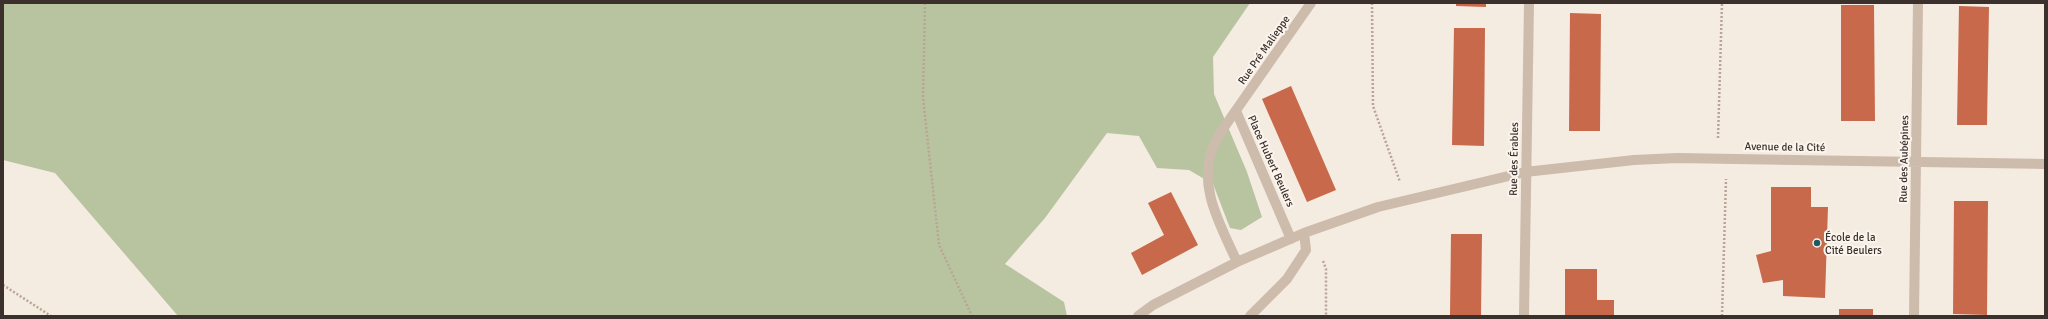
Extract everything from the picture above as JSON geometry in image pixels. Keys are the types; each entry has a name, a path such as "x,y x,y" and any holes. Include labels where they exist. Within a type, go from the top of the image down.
{"street":[{"name":"Rue Pré Malieppe","path":"1236,111 1311,3"},
{"name":"Rue des Érables","path":"1524,316 1525,172 1529,3"},
{"name":"Rue des Aubépines","path":"1914,316 1918,3"},
{"name":"Place Hubert Beulers","path":"1236,111 1291,239"},
{"name":"Place Hubert Beulers","path":"1236,111 1214,146 1208,171 1209,190 1213,206 1237,262"},
{"name":"Avenue de la Cité","path":"1525,172 1634,160 1722,158 2045,164"},
{"path":"1138,316 1153,305 1237,262 1304,233 1378,207 1525,172"},
{"path":"1250,316 1287,279 1306,250 1304,233"}],"path":[{"path":"925,3 923,98 939,245 972,316"},
{"path":"1372,3 1373,106 1407,200"},
{"path":"1722,3 1722,316"},
{"path":"1306,250 1322,258 1326,269 1326,316"},
{"path":"3,285 52,316"}],"green space":[{"path":"3,3 1250,3 1213,57 1214,94 1247,172 1262,217 1241,230 1230,228 1213,184 1189,170 1157,168 1139,136 1107,133 1045,218 1005,264 1064,302 1067,316 178,316 55,173 3,160"}],"building":[{"path":"1456,3 1486,3 1486,7 1456,6"},
{"path":"1841,5 1874,5 1875,121 1841,121"},
{"path":"1959,6 1989,7 1987,125 1957,125"},
{"path":"1570,13 1601,14 1600,131 1569,131"},
{"path":"1454,28 1485,28 1484,146 1452,145"},
{"path":"1291,86 1336,190 1307,202 1262,99"},
{"path":"1771,187 1811,187 1811,207 1828,207 1825,298 1783,296 1783,280 1763,283 1756,255 1771,251"},
{"path":"1171,192 1198,245 1142,275 1131,253 1164,235 1148,203"},
{"path":"1954,201 1988,201 1987,315 1953,314"},
{"path":"1451,234 1482,234 1481,316 1450,316"},
{"path":"1565,269 1597,269 1597,300 1614,300 1614,316 1565,316"},
{"path":"1839,309 1873,309 1873,316 1839,316"}],"place":[{"name":"École de la Cité Beulers","path":"1817,243"}]}
